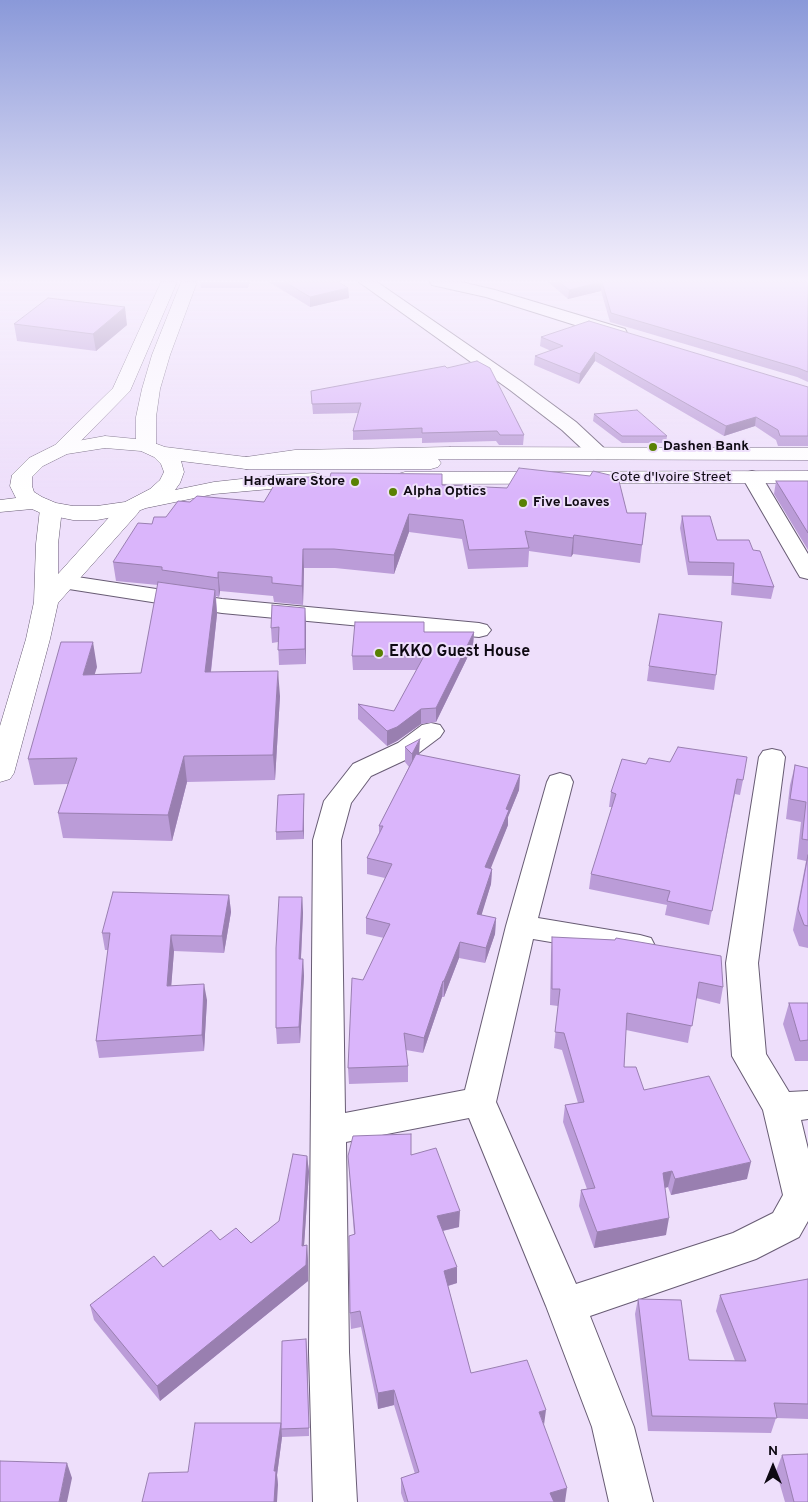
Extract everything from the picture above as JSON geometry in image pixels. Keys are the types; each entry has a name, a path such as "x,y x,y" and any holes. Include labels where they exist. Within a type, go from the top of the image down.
{"main road":[{"path":"0,481 22,475 36,462 62,449 121,391 140,352"},
{"path":"46,602 138,505 170,484 174,472 171,462 153,450 146,417 151,389 162,352"},
{"name":"Cote d'Ivoire Street","path":"62,449 105,442 127,443 153,450 246,463 808,464"},
{"name":"Cote d'Ivoire Street","path":"246,463 295,456 808,454"},
{"path":"0,773 38,639 46,602 46,544 43,506 25,495 21,486 22,475"},
{"name":"Cote d'Ivoire Street","path":"0,506 43,506 73,513 97,513 214,488 278,481 334,478 808,477"}],"street":[{"path":"465,352 569,426 598,454"},
{"path":"752,477 808,572"},
{"path":"64,582 222,606 479,630"},
{"path":"335,1502 329,1352 327,840 338,801 362,770 407,749 431,731"},
{"path":"566,1306 743,1247 786,1225 802,1197 794,1106 749,1056 728,960 772,756"},
{"path":"560,782 521,926 479,1102 566,1306 612,1427 631,1502"},
{"path":"521,926 665,950"},
{"path":"328,1131 479,1102"}],"building":[{"path":"546,352 595,352 580,374 535,356"},
{"path":"595,352 692,352 808,387 808,436 780,436 778,430 756,417 726,426"},
{"path":"744,352 808,352 808,372"},
{"path":"477,361 490,368 524,435 500,435 497,431 422,433 422,428 353,431 361,403 312,404 311,391 445,366 447,368"},
{"path":"637,410 667,436 622,436 594,414"},
{"path":"519,468 590,476 593,471 618,477 627,513 646,513 642,545 574,535 573,538 525,531 529,548 469,550 463,520 409,514 394,555 334,549 303,549 302,586 272,583 272,577 218,572 218,578 162,570 162,567 113,562 138,523 152,524 154,517 166,517 178,501 190,502 197,496 264,502 279,477 330,477 331,473 442,474 442,485 507,488"},
{"path":"776,481 808,481 808,533"},
{"path":"682,516 710,516 717,540 749,540 753,550 760,551 774,587 733,583 734,563 689,562"},
{"path":"158,582 215,590 205,672 278,671 273,755 184,756 168,815 58,813 77,758 28,759 61,642 93,642 83,675 141,673"},
{"path":"272,605 305,608 305,649 278,650 279,627 271,628"},
{"path":"659,614 722,622 716,675 649,666"},
{"path":"355,622 424,622 424,632 474,632 436,708 421,709 397,727 387,731 358,704 394,711 424,656 352,656"},
{"path":"420,739 412,754 405,747"},
{"path":"678,747 747,757 743,780 737,779 712,911 667,901 670,891 591,874 616,794 611,792 622,759 646,764 649,758 670,762"},
{"path":"416,754 520,775 506,809 509,810 485,867 492,869 477,914 496,918 486,948 460,942 443,981 424,1038 404,1033 408,1066 348,1068 352,978 363,980 390,924 366,918 392,864 367,858 383,826 379,826"},
{"path":"795,765 808,768 808,840 802,839 806,802 790,799"},
{"path":"304,794 303,831 276,832 278,795"},
{"path":"808,855 808,926 804,925 798,909"},
{"path":"113,892 229,895 222,936 171,935 167,986 204,984 202,1035 96,1041 110,933 102,933"},
{"path":"279,897 302,897 299,959 303,959 299,1027 276,1028 276,948"},
{"path":"552,937 615,940 616,938 721,956 723,987 699,982 692,1026 627,1013 624,1067 636,1067 644,1090 709,1076 751,1162 675,1179 672,1171 663,1173 669,1218 597,1232 581,1190 595,1188 565,1105 584,1102 564,1033 555,1032 560,989 552,989"},
{"path":"789,1003 808,1003 808,1040 800,1041"},
{"path":"411,1134 411,1155 436,1148 460,1211 437,1216 457,1267 444,1271 471,1373 527,1360 546,1410 539,1412 567,1488 550,1493 554,1502 408,1502 401,1478 419,1472 394,1390 378,1393 360,1311 350,1313 349,1236 355,1234 348,1156 353,1136"},
{"path":"293,1154 307,1156 302,1246 307,1245 306,1265 157,1386 90,1305 154,1256 163,1267 211,1230 220,1240 236,1228 251,1243 279,1221"},
{"path":"808,1279 808,1404 774,1403 777,1418 652,1416 638,1299 681,1300 689,1360 746,1361 720,1295"},
{"path":"306,1339 309,1428 281,1429 282,1341"},
{"path":"195,1423 281,1423 274,1471 276,1471 274,1502 142,1502 149,1473 188,1472"},
{"path":"808,1454 808,1502 794,1502 782,1455"},
{"path":"0,1461 67,1463 59,1502 0,1502"}],"place":[{"name":"Dashen Bank","path":"653,447"},
{"name":"Hardware Store","path":"355,482"},
{"name":"Alpha Optics","path":"393,492"},
{"name":"Five Loaves","path":"523,503"},
{"name":"EKKO Guest House","path":"379,653"}]}
